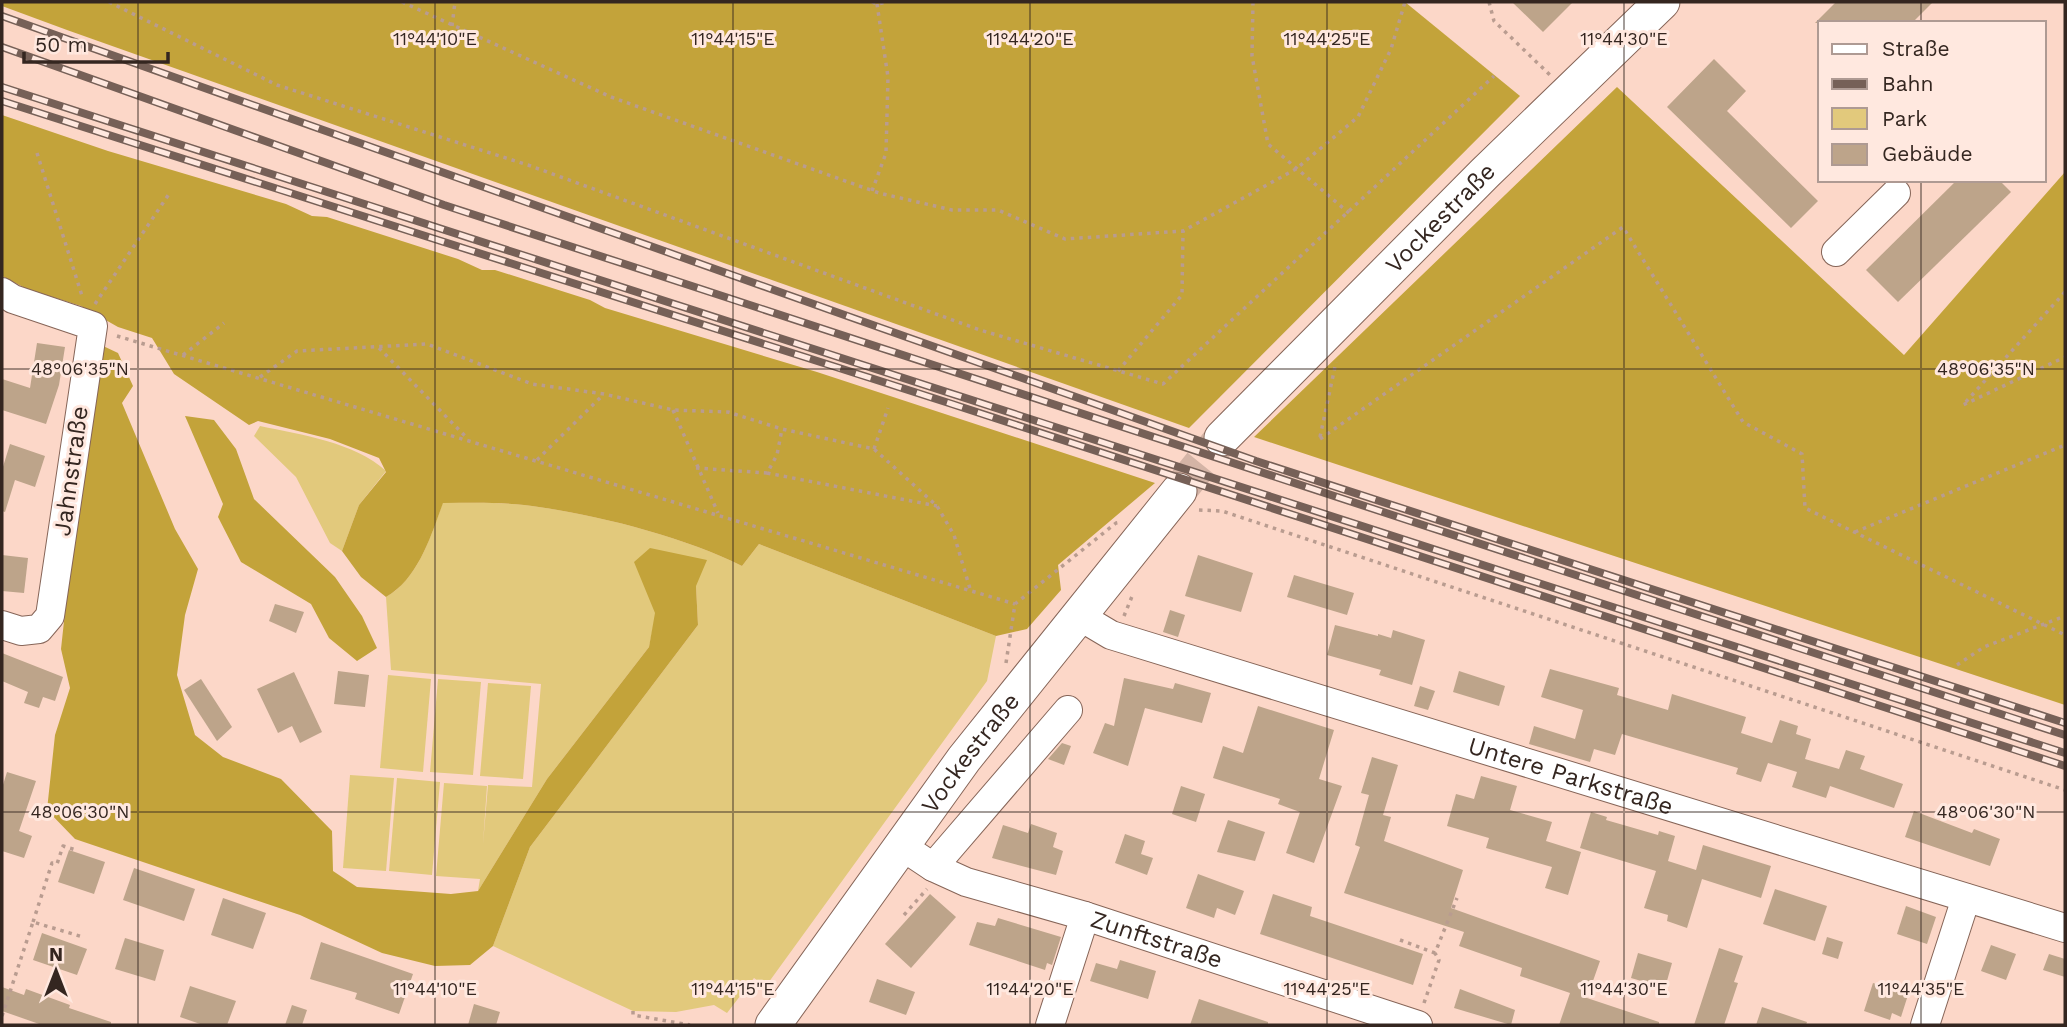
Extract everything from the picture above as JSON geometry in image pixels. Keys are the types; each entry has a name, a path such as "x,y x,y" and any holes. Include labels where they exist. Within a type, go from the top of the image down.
{"main road":[{"name":"Vockestraße","path":"1222,438 1485,173 1662,2"},
{"name":"Vockestraße","path":"774,1025 964,759 1079,617 1141,534 1179,491"}],"street":[{"path":"1836,252 1896,193"},
{"path":"2,292 13,299 95,320"},
{"name":"Jahnstraße","path":"2,625 21,631 39,629 50,616 95,320"},
{"name":"Untere Parkstraße","path":"1079,617 1111,635 2065,928"},
{"path":"938,869 1068,710"},
{"name":"Zunftstraße","path":"900,845 938,869 1417,1025"},
{"path":"1925,1025 1966,898"},
{"path":"1050,1025 1086,916"}],"path":[{"path":"109,2 277,85 528,165 980,330 1163,384 1494,76"},
{"path":"402,2 611,97 872,191 952,209 998,209 1065,239 1183,231 1296,169 1358,117 1391,48 1405,2"},
{"path":"452,26 455,2"},
{"path":"872,2 888,2"},
{"path":"1253,2 1252,56 1268,144 1349,213"},
{"path":"1489,2 1494,21 1554,79"},
{"path":"872,191 886,153 888,77 877,4"},
{"path":"37,153 95,320 183,355 1015,604"},
{"path":"95,320 169,194"},
{"path":"1338,354 1320,439 1623,227 1743,422 1802,454 1805,508 2065,635"},
{"path":"1117,372 1182,295 1183,231"},
{"path":"2065,292 1963,405 2065,357"},
{"path":"183,355 224,323"},
{"path":"260,377 297,351 330,346 428,344 532,384 604,394 673,410 728,412 782,429 874,449 937,506 954,535 971,592"},
{"path":"378,347 468,439"},
{"path":"537,460 604,394"},
{"path":"874,449 888,408"},
{"path":"673,410 696,468 718,513"},
{"path":"767,473 777,455 782,429"},
{"path":"1854,533 2065,444"},
{"path":"696,468 767,473 937,506"},
{"path":"1222,511 2065,790"},
{"path":"1004,675 1015,604 1116,523 1124,522"},
{"path":"1957,665 1984,647 2065,616"},
{"path":"2,1016 52,863 57,864 63,846 76,850"},
{"path":"904,915 938,869"},
{"path":"1435,953 1457,898"},
{"path":"33,922 83,937"},
{"path":"1400,940 1435,953 1439,960 1417,1025"},
{"path":"634,1011 633,1015 690,1025"}],"green space":[{"path":"260,426 343,446 373,461 386,471 359,505 342,551 330,543 296,477 254,436"},
{"path":"443,502 514,504 578,514 636,527 692,545 742,566 759,544 996,636 987,681 766,986 754,978 727,1013 714,1005 676,1012 633,1011 493,946 530,847 698,625 696,586 656,613 649,647 547,779 478,891 480,879 436,876 444,783 487,786 483,844 488,785 532,787 541,684 391,670 386,597 407,579 415,568"},
{"path":"388,675 431,679 423,772 380,768"},
{"path":"438,679 481,682 473,775 430,772"},
{"path":"488,683 531,686 523,779 480,776"},
{"path":"350,775 394,778 386,871 343,868"},
{"path":"397,778 440,782 432,875 389,871"}],"shaded area":[{"path":"2,2 1405,2 1520,96 1189,428 67,30 2,6"},
{"path":"1617,87 1904,355 2065,172 2065,705 1254,437"},
{"path":"2,115 108,151 286,204 312,216 327,217 458,259 482,270 495,270 590,300 605,308 817,372 1155,483 1058,565 1061,590 1027,629 996,636 759,544 742,566 692,545 636,527 514,504 443,503 415,568 397,589 386,597 361,577 342,551 359,505 386,472 379,458 330,439 258,421 249,425 174,374 152,338 118,327 81,306 27,289 2,276"},
{"path":"101,345 118,353 133,386 122,403 175,529 198,569 185,615 177,675 195,735 223,757 281,779 332,831 333,871 357,887 451,894 478,891 547,779 649,647 655,613 634,562 650,548 707,560 696,586 698,625 530,847 493,946 470,965 435,966 382,953 300,915 75,839 47,810 55,735 70,688 61,649 92,363"},
{"path":"185,416 214,420 236,449 254,499 335,577 362,616 377,648 357,661 329,638 311,604 241,562 218,517 223,504"}],"building":[{"path":"1512,2 1573,2 1543,32"},
{"path":"1836,2 1933,2 1914,21 1815,23"},
{"path":"1714,59 1746,91 1727,111 1818,201 1791,228 1667,107"},
{"path":"1955,182 2001,182 2011,192 1898,302 1866,270"},
{"path":"37,343 65,347 59,385 46,424 2,410 2,379 30,388"},
{"path":"10,444 45,456 35,487 15,480 5,512 2,511 2,470"},
{"path":"2,555 28,558 24,593 2,591"},
{"path":"1198,555 1253,573 1241,612 1185,596"},
{"path":"1294,575 1354,593 1347,615 1287,597"},
{"path":"275,604 304,612 296,633 269,621"},
{"path":"1170,610 1185,615 1178,637 1163,632"},
{"path":"1335,625 1391,638 1393,630 1425,640 1412,685 1379,675 1381,670 1327,655"},
{"path":"2,653 63,677 55,701 43,697 39,708 24,703 28,692 2,681"},
{"path":"1550,669 1619,688 1617,695 1668,710 1672,694 1746,717 1741,733 1772,743 1780,720 1798,726 1796,734 1811,739 1805,759 1839,769 1846,750 1865,756 1860,769 1903,784 1894,808 1830,786 1826,798 1792,787 1797,772 1768,763 1761,782 1736,774 1738,768 1622,734 1615,755 1594,749 1590,762 1529,744 1534,726 1575,739 1583,710 1541,697"},
{"path":"338,671 369,675 365,707 334,704"},
{"path":"1459,671 1505,686 1499,706 1453,692"},
{"path":"294,672 322,732 300,743 292,726 278,733 257,689"},
{"path":"1124,678 1173,689 1175,683 1211,693 1202,723 1145,708 1128,766 1093,753 1105,723 1114,726"},
{"path":"201,679 232,727 217,741 184,690"},
{"path":"1420,686 1435,691 1428,710 1414,706"},
{"path":"1258,706 1334,730 1319,779 1342,786 1314,863 1286,853 1300,812 1278,804 1280,799 1213,778 1223,746 1243,753"},
{"path":"1062,743 1071,746 1064,765 1048,759"},
{"path":"1372,757 1398,765 1383,815 1391,817 1384,841 1463,870 1451,908 1600,961 1587,998 1659,1022 1659,1025 1559,1025 1570,993 1520,976 1522,968 1459,946 1464,932 1344,893 1360,847 1355,845 1369,795 1361,793"},
{"path":"7,772 36,781 19,831 32,836 24,858 2,851 2,788"},
{"path":"1481,776 1517,786 1510,810 1552,822 1546,841 1581,852 1568,895 1545,888 1552,867 1486,848 1489,838 1447,826 1456,794 1474,799"},
{"path":"1181,786 1205,794 1196,822 1172,814"},
{"path":"1914,811 1972,833 1974,829 2000,839 1990,866 1905,837"},
{"path":"1591,812 1607,817 1606,820 1658,835 1659,831 1675,836 1668,861 1696,870 1703,845 1771,866 1761,898 1702,879 1687,928 1667,921 1668,915 1644,908 1656,871 1580,848"},
{"path":"1228,820 1265,832 1255,861 1217,852"},
{"path":"1031,824 1057,833 1053,847 1063,851 1056,875 992,858 1003,825 1028,833"},
{"path":"1125,834 1145,841 1141,854 1153,858 1147,875 1115,863"},
{"path":"69,850 105,862 94,894 58,882"},
{"path":"134,868 195,889 184,921 123,900"},
{"path":"1198,874 1244,891 1235,915 1217,908 1214,918 1186,908"},
{"path":"1775,889 1827,906 1815,941 1763,924"},
{"path":"930,894 956,917 911,968 885,944"},
{"path":"1273,894 1312,907 1310,916 1423,954 1413,985 1260,934"},
{"path":"223,898 266,913 253,949 211,935"},
{"path":"1906,906 1936,917 1927,944 1897,934"},
{"path":"998,918 1061,937 1052,965 1047,963 1045,970 969,945 977,922 995,926"},
{"path":"42,933 87,949 77,975 33,960"},
{"path":"1827,937 1843,942 1838,959 1822,954"},
{"path":"125,938 164,950 155,981 115,969"},
{"path":"321,942 413,974 399,1014 355,999 357,993 310,979"},
{"path":"1991,945 2016,954 2006,980 1981,971"},
{"path":"1719,948 1743,956 1734,982 1738,983 1724,1025 1694,1025"},
{"path":"1638,953 1672,963 1665,988 1631,978"},
{"path":"2049,954 2065,959 2065,977 2043,970"},
{"path":"1120,960 1156,971 1148,999 1090,981 1096,963 1117,969"},
{"path":"877,979 915,992 906,1015 869,1002"},
{"path":"1873,983 1908,995 1901,1017 1892,1013 1890,1020 1864,1011"},
{"path":"190,986 236,1001 227,1025 203,1025 180,1017"},
{"path":"2,987 24,995 26,989 70,1005 69,1008 111,1022 111,1025 42,1025 2,1011"},
{"path":"1460,989 1515,1010 1511,1025 1454,1008"},
{"path":"1199,999 1268,1022 1268,1025 1190,1025"},
{"path":"474,1004 500,1012 496,1025 468,1025"},
{"path":"292,1005 307,1010 302,1025 285,1025"},
{"path":"1762,1007 1807,1022 1806,1025 1756,1025"}],"tunnel":[{"path":"1179,491 1222,438"}],"railway":[{"path":"2,16 1256,461 2065,723"},
{"path":"2,47 444,205 2065,735"},
{"path":"2,87 2065,753"},
{"path":"2,101 952,404 2065,766"}]}
